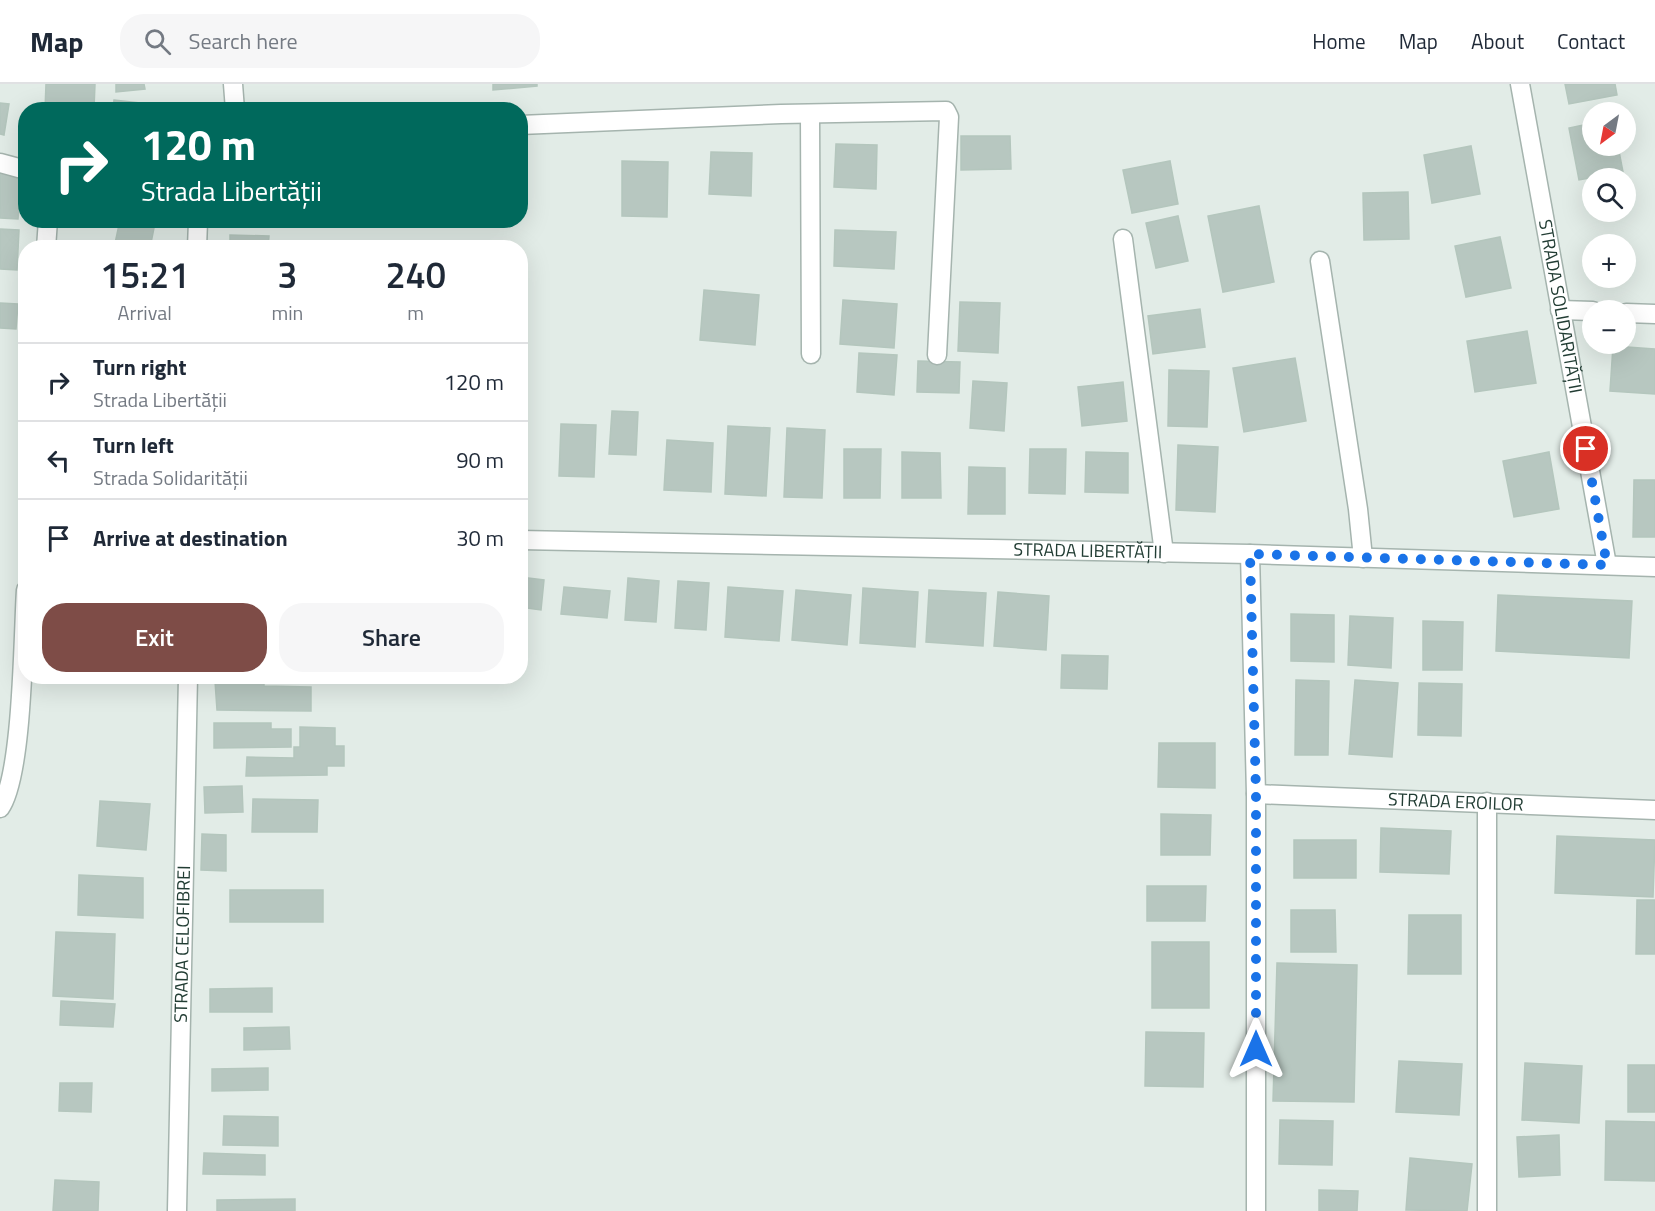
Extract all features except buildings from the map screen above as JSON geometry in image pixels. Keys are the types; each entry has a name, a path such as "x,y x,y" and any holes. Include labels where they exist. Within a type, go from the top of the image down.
{"street":[{"path":"233,84 235,102"},
{"name":"STRADA SOLIDARITĂȚII","path":"1520,84 1607,565"},
{"path":"528,125 946,111 949,117 937,355"},
{"path":"810,114 811,354"},
{"path":"0,163 18,168"},
{"path":"1124,239 1164,553"},
{"path":"1320,261 1358,509 1363,558"},
{"path":"1560,310 1582,311"},
{"path":"1636,313 1655,314"},
{"name":"STRADA LIBERTĂȚII","path":"528,540 1250,554 1655,567"},
{"path":"1250,554 1256,794 1256,1211"},
{"path":"0,808 5,801 15,764 20,684"},
{"name":"STRADA CELOFIBREI","path":"177,1211 188,684"},
{"name":"STRADA EROILOR","path":"1256,794 1655,810"},
{"path":"1487,802 1487,1211"}],"route":[{"path":"1256,1049 1256,794 1250,554 1607,565 1586,449"}]}
